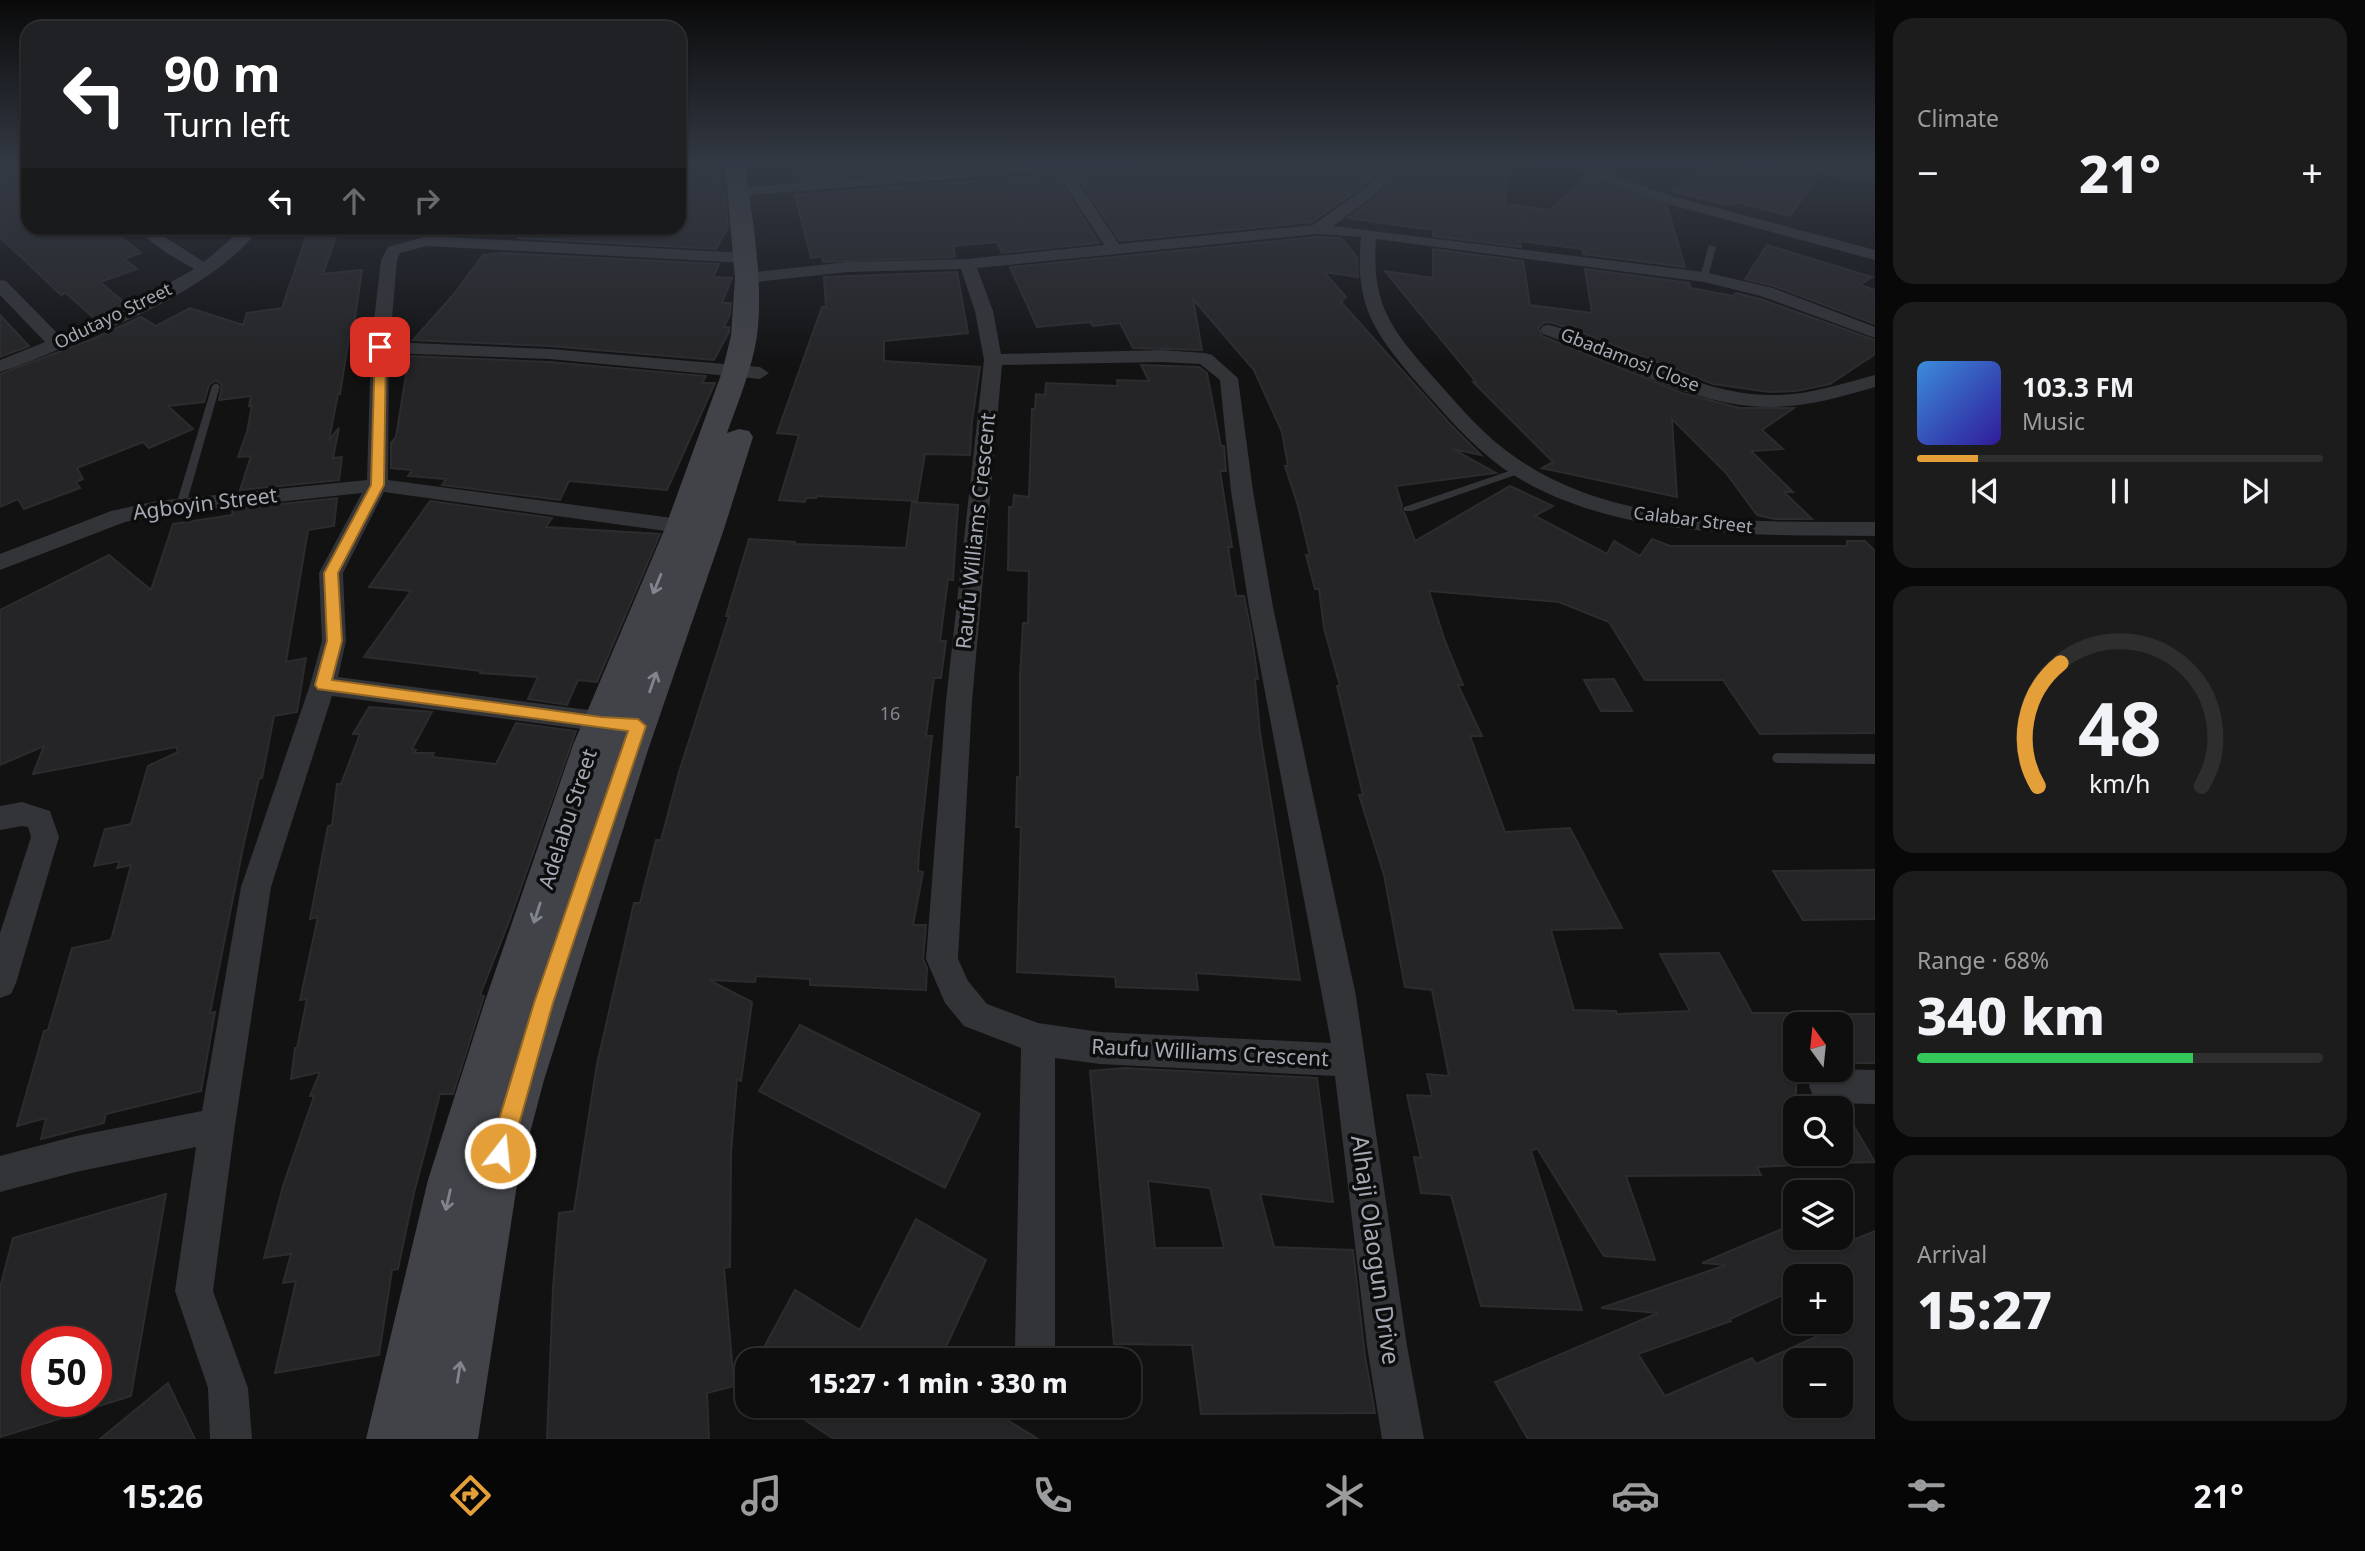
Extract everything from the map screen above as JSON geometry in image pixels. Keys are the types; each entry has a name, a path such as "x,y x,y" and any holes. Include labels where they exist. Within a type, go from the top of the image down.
{"main road":[{"name":"Adelabu Street","path":"394,1437 453,1180 507,1004 694,529 719,424 748,372 744,336 755,270 752,231"},
{"name":"Adelabu Street","path":"449,1439 493,1178 619,724"}],"street":[{"path":"1103,231 1115,250"},
{"path":"231,1439 228,1388 194,1291 217,1125 256,887 323,685 334,641 331,573 377,485 380,347 389,260 394,250 419,242 445,241 755,270 967,264 1296,231"},
{"path":"1345,231 1704,277 1767,292 1875,333"},
{"path":"1786,231 1875,255"},
{"name":"Calabar Street","path":"1369,233 1367,277 1374,307 1385,332 1457,417 1521,470 1601,505 1645,517 1760,528 1875,528"},
{"path":"151,235 205,269"},
{"name":"Odutayo Street","path":"0,366 57,344 165,293 233,249 246,235"},
{"name":"Raufu Williams Crescent","path":"967,264 984,311 993,360 959,701 942,959 956,992 975,1015 1038,1039 1100,1048 1350,1060 1340,996 1261,607 1242,491 1229,378 1205,359 1161,355 993,360"},
{"path":"0,285 57,344"},
{"name":"Gbadamosi Close","path":"1549,330 1588,342 1673,379 1752,400 1785,400 1875,381"},
{"path":"380,347 550,354 748,372"},
{"name":"Agboyin Street","path":"0,562 119,516 180,505 377,485 694,529"},
{"path":"323,685 619,724"},
{"path":"0,818 22,814 40,819 45,836 0,983"},
{"path":"1035,1348 1038,1039"},
{"name":"Alhaji Olaogun Drive","path":"1350,1060 1387,1346 1402,1439"},
{"path":"1826,1086 1875,1087"},
{"path":"0,1174 76,1154 217,1125"}],"lane":[{"path":"1704,277 1712,247"},
{"path":"180,505 216,386"},
{"path":"1408,509 1521,470"},
{"path":"1778,758 1875,759"}],"building":[{"path":"0,231 21,231 21,235 118,235 141,253 124,259 137,269 100,282 126,304 94,318 66,293 61,295 0,237"},
{"path":"686,231 726,231 716,249 518,238 518,235 686,235"},
{"path":"804,231 1091,231 1099,243 1002,253 997,242 953,246 955,257 823,262 822,256 811,258"},
{"path":"1113,231 1220,231 1120,241"},
{"path":"1433,231 1674,231 1685,267 1583,254 1582,249 1520,241 1521,247 1433,236"},
{"path":"307,235 337,235 323,274 362,270 352,338 349,338 329,440 339,428 333,458 342,457 339,480 240,490 251,456 238,457 247,432 251,396 219,400 222,385 216,380 209,385 204,402 168,406 193,429 149,448 143,442 77,468 83,479 76,482 80,488 24,509 18,499 0,507 0,374 93,339 141,317 156,326 190,308 243,325 247,313 282,308"},
{"path":"1317,237 1341,238 1357,257 1358,277 1324,272 1346,297 1341,302 1481,455 1453,449 1496,473 1396,486 1401,510 1415,541 1510,486 1553,506 1535,516 1607,554 1614,541 1640,556 1652,539 1670,546 1847,546 1847,541 1865,541 1875,551 1875,733 1760,734 1723,680 1645,680 1609,622 1559,602 1429,591 1463,685 1458,685 1482,736 1470,736 1505,832 1570,828 1622,928 1551,930 1574,1010 1616,1011 1617,1014 1690,1011 1660,954 1719,953 1752,1013 1783,1013 1783,1082 1796,1082 1796,1096 1783,1096 1783,1166 1757,1167 1761,1175 1626,1176 1655,1260 1604,1256 1537,1148 1531,1151 1582,1310 1481,1306 1451,1195 1421,1193 1414,1157 1421,1158 1407,1095 1432,1096 1427,1074 1449,1076 1432,990 1405,987 1384,875 1359,795 1363,795 1337,686 1340,686 1324,628 1319,589 1315,589 1298,506 1285,466 1288,466 1282,432 1254,370 1193,299 1202,350 1133,348 1120,323 1093,326 1090,322 1037,327 1010,267"},
{"path":"1767,245 1872,277 1860,285 1875,290 1875,324 1774,286 1745,279"},
{"path":"1433,249 1523,261 1530,305 1592,313 1585,269 1689,283 1691,288 1733,296 1736,293 1875,340 1875,354 1830,384 1796,391 1769,392 1713,384 1550,322 1543,323 1538,328 1542,336 1682,393 1740,408 1794,408 1762,430 1783,449 1751,451 1793,492 1784,492 1812,519 1775,519 1757,515 1726,473 1672,419 1677,497 1542,468 1553,462 1473,382 1476,382 1385,271 1433,278"},
{"path":"502,253 719,264 713,277 732,278 722,303 731,303 730,314 724,327 729,327 729,332 714,360 550,346 413,340 454,294 483,255"},
{"path":"957,272 968,333 884,341 884,361 980,367 970,455 925,454 917,501 816,496 806,498 805,502 779,500 799,435 777,433 822,307 826,307 824,277"},
{"path":"0,315 29,346 0,357"},
{"path":"409,356 550,362 706,376 702,383 715,383 667,490 569,481 560,500 442,485 446,479 408,476 412,470 391,468 391,443 396,437"},
{"path":"1141,365 1199,367 1207,373 1221,446 1224,446 1226,471 1220,471 1232,547 1228,547 1236,596 1244,596 1251,631 1258,679 1255,679 1260,733 1300,980 1196,973 1198,990 1116,987 1115,977 1017,972 1021,827 1016,827 1017,777 1020,778 1020,676 1023,623 1028,623 1029,571 1008,570 1009,507 1013,507 1014,495 1029,497 1032,409 1035,409 1036,394 1045,395 1046,383 1118,386 1117,380 1149,381"},
{"path":"337,498 334,526 308,530 286,662 306,658 297,712 274,716 262,778 259,779 244,843 210,1013 215,1012 201,1091 106,1114 104,1123 41,1139 46,1118 17,1126 44,1031 48,1030 72,948 111,940 131,865 117,868 120,861 94,866 105,829 131,824 148,766 178,752 176,747 33,774 44,746 0,765 0,610 109,555 151,590 173,524 232,515 233,509"},
{"path":"430,501 552,518 546,527 660,534 597,682 578,680 567,705 528,699 538,677 480,673 481,671 364,657 411,591 369,587"},
{"path":"912,502 958,505 953,580 948,579 940,641 946,641 941,678 934,678 926,736 932,736 919,852 918,871 923,872 913,925 926,925 923,959 927,968 926,990 810,985 810,979 756,976 755,982 709,980 752,1002 741,1081 737,1079 731,1153 730,1267 724,1268 734,1386 707,1393 709,1439 547,1439 559,1213 574,1211 597,1064 634,903 640,903 656,840 661,840 679,772 729,616 726,616 749,539 795,544 906,548"},
{"path":"1614,679 1632,711 1601,711 1584,680"},
{"path":"369,707 432,712 412,749 416,750 414,753 434,753 432,757 496,764 516,723 576,731 510,919 480,995 484,996 453,1094 440,1094 414,1193 398,1269 392,1270 379,1355 275,1373 296,1281 283,1283 291,1254 264,1258 283,1186 314,1096 310,1096 320,1072 291,1079 295,1048 307,999 300,1000 318,917 310,919 328,826 332,825 337,784 341,784 360,734 353,734"},
{"path":"1875,870 1875,919 1803,920 1773,871"},
{"path":"1853,1014 1875,1014 1875,1063 1853,1063"},
{"path":"800,1025 980,1114 945,1188 759,1091"},
{"path":"1124,1068 1317,1078 1333,1202 1260,1194 1274,1247 1353,1250 1365,1356 1375,1413 1201,1414 1192,1345 1114,1344 1090,1071","holes":["1148,1181 1210,1188 1224,1248 1155,1248"]},
{"path":"1853,1125 1875,1162 1853,1163"},
{"path":"166,1194 131,1396 112,1402 112,1326 21,1326 21,1417 66,1417 0,1437 0,1288 13,1238"},
{"path":"916,1219 986,1260 946,1348 764,1348 795,1290 860,1330"},
{"path":"1783,1229 1783,1250 1853,1250 1853,1240 1875,1231 1875,1439 1528,1439 1495,1382 1658,1313 1601,1308 1726,1265 1702,1263","holes":["1783,1264 1853,1264 1853,1334 1822,1334 1791,1348 1853,1348 1853,1418 1783,1418 1783,1352 1756,1364 1752,1358 1665,1396 1638,1354 1731,1321 1730,1319 1783,1295"]},
{"path":"168,1383 195,1439 100,1439"},
{"path":"802,1418 1004,1418 1038,1439 834,1439"}],"route":[{"path":"380,347 377,485 331,573 334,641 323,685 638,726 543,1003 500,1153"}]}
